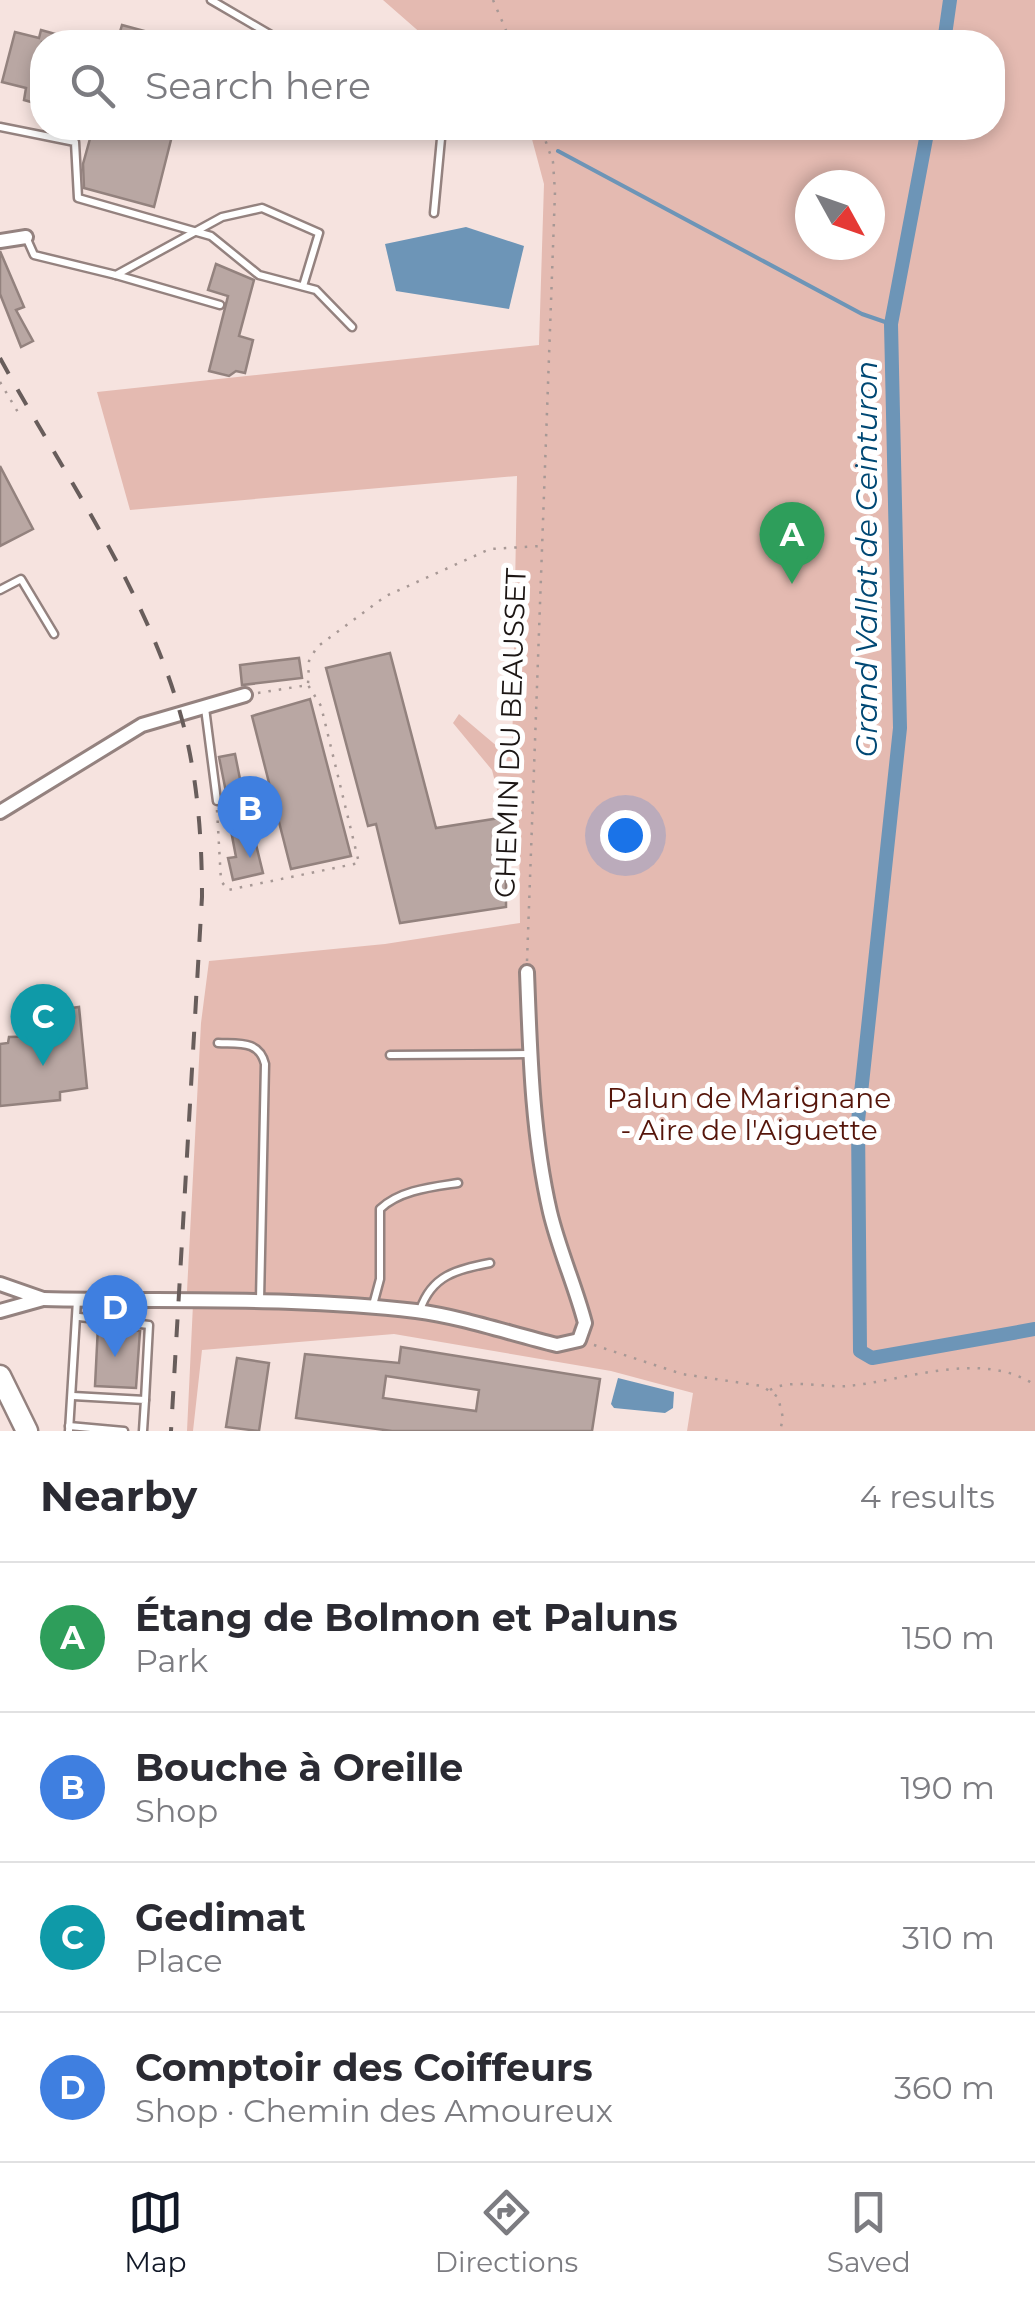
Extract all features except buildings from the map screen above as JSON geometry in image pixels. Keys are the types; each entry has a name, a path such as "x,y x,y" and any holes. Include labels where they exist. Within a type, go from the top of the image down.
{"main road":[{"path":"0,1376 24,1431"},
{"path":"0,1397 24,1431"}],"street":[{"path":"0,241 26,237"},
{"path":"0,812 142,725 245,695"},
{"path":"0,1311 43,1299 373,1306 419,1311 557,1346 572,1344 582,1335 586,1323 550,1208 530,1054 527,972"},
{"path":"0,1284 43,1299"}],"lane":[{"path":"211,0 262,30"},
{"path":"0,127 30,133"},
{"path":"65,140 75,142 78,198 211,236 259,275 316,290 352,327"},
{"path":"434,213 443,140"},
{"path":"116,275 222,218 262,208 300,221 319,233 302,286"},
{"path":"26,237 34,255 220,305"},
{"path":"0,590 22,580 54,634"},
{"path":"204,706 217,801"},
{"path":"218,1043 250,1044 258,1048 265,1064 260,1301"},
{"path":"390,1056 530,1054"},
{"path":"373,1306 380,1279 380,1209 392,1199 425,1188 458,1184"},
{"path":"419,1311 432,1286 445,1274 490,1263"},
{"path":"77,1300 69,1429 124,1431"},
{"path":"78,1318 149,1325 143,1431"},
{"path":"73,1396 144,1400"}],"path":[{"path":"492,0 506,30"},
{"name":"CHEMIN DU BEAUSSET","path":"527,972 554,192 546,140"},
{"path":"0,382 19,414"},
{"path":"217,801 222,881 228,890 359,863 321,706 308,685 308,661 317,647 386,596 490,549 542,546"},
{"path":"245,695 308,685"},
{"path":"582,1335 602,1350 650,1366 770,1390 782,1385 845,1386 918,1370 989,1368 1007,1370 1035,1384"},
{"path":"770,1390 781,1406 780,1431"}],"green space":[{"name":"Palun de Marignane - Aire de l'Aiguette","path":"383,0 1035,0 1035,1431 687,1431 693,1393 611,1371 394,1334 202,1350 193,1431 187,1431 193,1304 187,1291 201,1023 209,961 385,944 520,923 519,821 502,809 492,770 453,723 459,714 512,759 517,476 130,510 97,392 539,345 544,184 532,140 1005,140 1005,30 417,30"}],"water":[{"path":"466,227 524,246 509,309 396,291 385,244"},
{"path":"618,1378 674,1392 673,1408 665,1413 614,1408 611,1404"}],"waterway":[{"name":"Grand Vallat de Ceinturon","path":"946,30 950,0"},
{"name":"Grand Vallat de Ceinturon","path":"926,140 891,324 900,728 858,1121 860,1351 872,1358 1035,1329"},
{"path":"558,151 862,314 891,324"}],"railway":[{"path":"0,358 99,529 144,617 179,709 194,779 202,897 171,1431"}],"place":[{"name":"Étang de Bolmon et Paluns","path":"792,584"},
{"name":"Bouche à Oreille","path":"250,858"},
{"name":"Gedimat","path":"43,1066"},
{"name":"Comptoir des Coiffeurs","path":"115,1357"}]}
